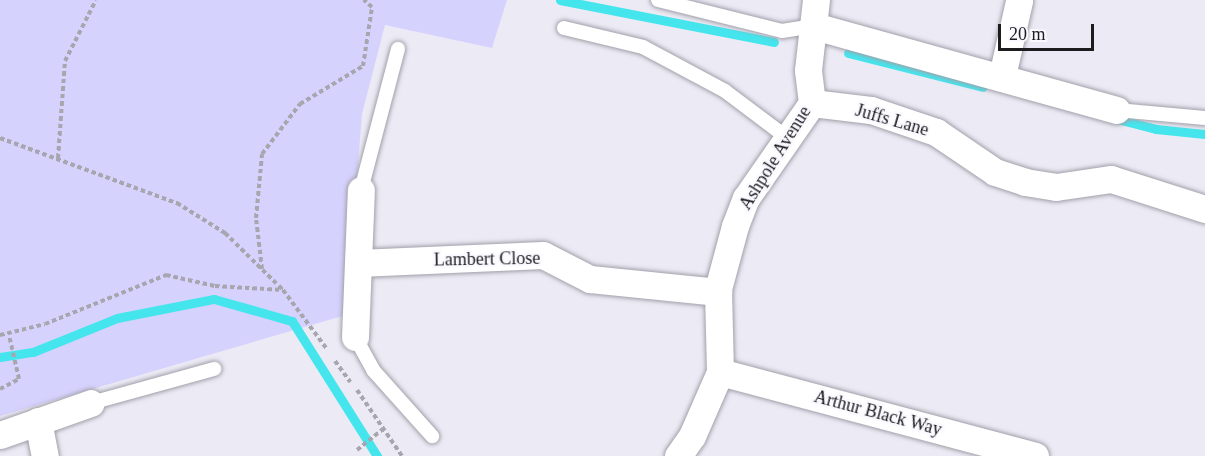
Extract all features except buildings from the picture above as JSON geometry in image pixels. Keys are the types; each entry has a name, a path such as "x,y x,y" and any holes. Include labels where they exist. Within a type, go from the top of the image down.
{"street":[{"path":"1002,76 1019,1"},
{"path":"815,13 1002,76 1117,110"},
{"name":"Ashpole Avenue","path":"678,456 692,436 720,372 718,292 735,226 746,198 812,103 808,70 815,13"},
{"name":"Juffs Lane","path":"812,103 871,110 936,132 995,172 1025,182 1056,187 1111,179 1205,209"},
{"path":"355,337 361,190"},
{"name":"Lambert Close","path":"358,263 543,255 590,279 718,292"},
{"name":"Arthur Black Way","path":"720,372 954,445 1035,456"},
{"path":"0,435 91,403"},
{"path":"38,421 45,456"}],"lane":[{"path":"658,0 782,31 815,13"},
{"path":"564,28 644,47 725,91 789,139"},
{"path":"361,190 398,49"},
{"path":"1117,110 1205,118"},
{"path":"355,337 373,370 432,436"},
{"path":"91,403 214,369"}],"path":[{"path":"58,159 65,60 96,0"},
{"path":"262,269 256,218 262,154 300,104 363,66 372,7 364,0"},
{"path":"0,138 177,203 225,233 283,290 402,456"},
{"path":"0,335 9,336 166,274 215,286 283,290"},
{"path":"0,389 19,379 9,336"},
{"path":"357,450 384,428"}],"shaded area":[{"path":"0,0 507,0 492,48 385,25 362,114 346,315 0,416"}],"waterway":[{"path":"560,0 774,42"},
{"path":"848,53 983,87"},
{"path":"1113,118 1156,129 1205,134"},
{"path":"0,357 33,352 117,318 214,299 292,321 377,456"}]}
